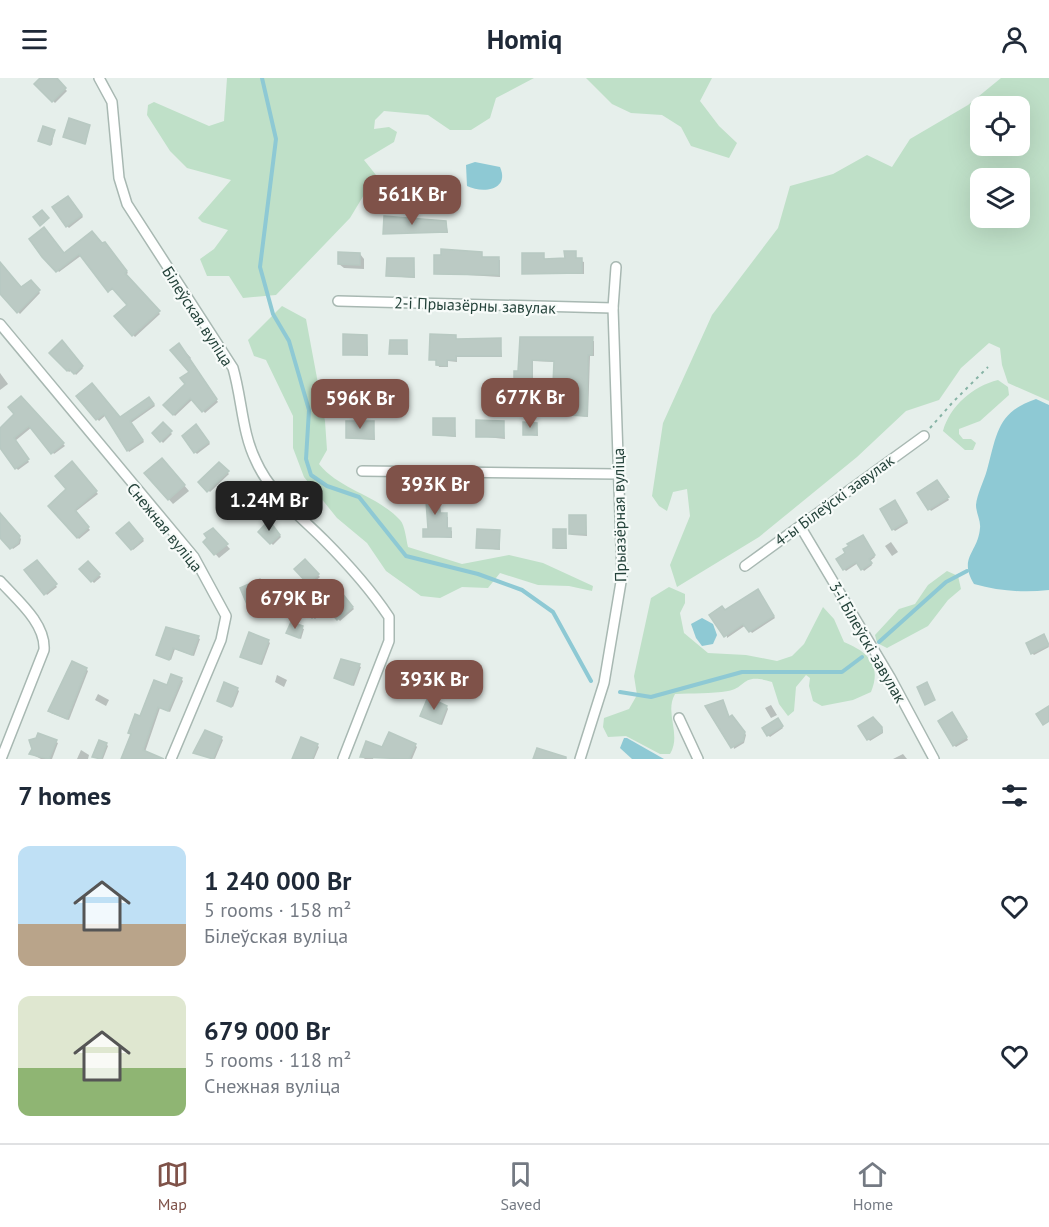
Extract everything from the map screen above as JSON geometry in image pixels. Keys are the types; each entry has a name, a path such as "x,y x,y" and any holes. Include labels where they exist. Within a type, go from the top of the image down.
{"street":[{"name":"Білеўская вуліца","path":"99,78 112,102 119,178 127,204 233,368 241,397 246,432 255,461 271,487 326,542 389,618 389,641 343,759"},
{"name":"Прыазёрная вуліца","path":"580,759 604,683 622,576 613,308 616,267"},
{"name":"2-і Прыазёрны завулак","path":"338,301 613,308"},
{"name":"Снежная вуліца","path":"0,324 194,558 226,616 221,640 171,759"},
{"name":"4-ы Білеўскі завулак","path":"745,566 924,436"},
{"path":"362,471 618,474"},
{"name":"3-і Білеўскі завулак","path":"800,526 890,677 934,759"},
{"path":"0,580 36,623 45,640 44,650 1,759"},
{"path":"679,718 698,759"}],"path":[{"path":"924,436 952,402 988,367"}],"green space":[{"path":"227,78 534,78 496,98 490,118 471,130 450,130 428,115 384,111 375,120 374,129 389,127 397,132 394,142 364,160 376,175 350,218 276,295 243,298 229,276 207,276 200,259 214,249 228,230 202,222 198,218 231,180 187,168 170,151 147,115 148,105 154,102 209,126 224,121"},
{"path":"586,78 712,78 700,101 719,126 737,143 729,158 691,146 681,127 662,115 631,113 612,104"},
{"path":"1001,78 1049,78 1049,401 1008,383 1002,365 1000,348 989,343 961,368 939,400 906,411 857,457 759,537 677,587 670,565 690,516 687,489 673,492 667,511 659,506 652,496 663,423 712,315 778,228 790,186 833,174 867,155 892,167 910,139 970,103 970,156 1030,156 1030,96 979,96"},
{"path":"282,306 306,319 325,421 327,450 319,464 337,480 391,511 402,522 408,547 462,564 509,555 543,563 593,586 592,591 569,586 538,585 500,573 488,588 462,587 440,598 421,596 386,571 367,543 337,518 304,477 293,448 293,416 266,360 254,356 248,340"},
{"path":"998,380 1008,387 1009,395 980,421 959,429 959,434 963,439 971,439 976,443 973,450 965,450 943,431 946,422 957,405 971,392"},
{"path":"947,571 958,576 961,589 948,600 928,626 887,648 877,643 875,635 899,609 915,604 928,585"},
{"path":"669,587 685,594 685,603 680,613 684,633 708,653 746,655 777,661 792,656 804,644 823,607 834,619 844,642 860,650 871,661 875,674 871,692 853,700 822,706 813,701 809,686 810,678 806,675 796,687 794,711 788,716 779,704 772,682 762,679 749,680 728,691 675,694 671,709 674,739 670,754 660,754 626,736 608,737 603,727 604,718 629,709 637,695 634,676 651,598"}],"water":[{"path":"475,162 500,167 502,175 498,185 487,190 467,186 466,165"},
{"path":"1036,399 1049,405 1049,590 1011,591 974,584 968,561 979,536 977,501 997,435 1006,418 1013,411"},
{"path":"702,618 713,624 717,635 713,644 702,646 696,638 691,624"},
{"path":"624,738 664,759 632,759 620,748"}],"building":[{"path":"40,78 57,78 66,88 52,102 34,84"},
{"path":"69,118 90,125 85,144 63,137"},
{"path":"43,126 55,130 50,145 38,141"},
{"path":"68,196 82,215 66,227 52,207"},
{"path":"42,210 49,218 40,226 33,217"},
{"path":"384,216 446,221 447,232 383,234"},
{"path":"44,227 64,253 92,231 102,243 105,242 127,271 125,273 160,311 132,336 114,316 127,305 112,288 108,292 79,254 56,272 42,257 29,239"},
{"path":"441,249 482,252 482,257 499,257 499,275 434,274 434,255 441,255"},
{"path":"564,251 576,251 576,258 582,258 582,273 522,274 522,253 544,253 544,259 565,258"},
{"path":"338,252 360,253 360,265 338,264"},
{"path":"387,258 414,258 414,277 386,276"},
{"path":"0,262 21,287 31,280 40,290 17,313 0,294"},
{"path":"343,334 367,335 367,355 343,355"},
{"path":"430,334 456,335 456,339 501,338 501,356 456,356 456,360 447,360 447,366 436,365 436,360 429,360"},
{"path":"520,337 593,337 592,355 588,355 587,416 567,415 567,384 553,384 554,361 532,360 532,383 514,383 514,371 518,371"},
{"path":"62,340 83,366 74,374 69,369 67,371 49,353"},
{"path":"390,340 407,340 407,354 389,354"},
{"path":"179,343 217,399 202,412 190,398 173,415 163,405 185,384 180,378 189,372 170,350"},
{"path":"92,383 120,417 149,397 154,404 130,421 143,440 127,451 104,414 96,420 76,396"},
{"path":"539,392 548,392 548,406 539,405"},
{"path":"21,396 64,443 51,454 29,426 14,438 29,459 15,469 0,448 0,428 14,414 8,407"},
{"path":"433,418 455,418 455,436 433,435"},
{"path":"476,420 504,421 504,437 476,437"},
{"path":"346,421 374,421 374,439 346,438"},
{"path":"163,422 172,431 160,442 152,433"},
{"path":"523,422 537,423 537,435 523,435"},
{"path":"196,424 209,442 194,453 182,436"},
{"path":"162,458 185,485 168,500 144,473"},
{"path":"72,461 97,491 75,510 89,527 77,538 48,506 66,489 55,476"},
{"path":"219,462 229,471 207,492 198,482"},
{"path":"937,480 949,497 928,510 917,493"},
{"path":"438,486 440,513 447,513 447,528 451,528 451,537 423,537 423,529 428,529 425,487"},
{"path":"895,500 907,521 892,530 880,509"},
{"path":"0,513 20,536 18,543 10,549 0,538"},
{"path":"569,515 586,515 586,534 569,534"},
{"path":"269,520 280,535 270,544 258,532"},
{"path":"129,522 143,539 131,550 116,533"},
{"path":"213,528 228,544 214,555 203,542 207,538 204,534"},
{"path":"477,529 500,530 499,549 476,548"},
{"path":"553,529 566,529 566,548 553,548"},
{"path":"863,535 875,555 869,559 872,563 861,570 856,562 843,570 836,559 845,553 843,549 849,546 847,544"},
{"path":"305,559 319,574 308,584 294,569"},
{"path":"37,560 57,584 44,595 24,570"},
{"path":"88,561 100,574 91,582 79,569"},
{"path":"260,579 267,595 259,599 261,604 249,609 240,588"},
{"path":"758,589 774,616 749,632 743,624 724,637 709,615 722,606 725,610"},
{"path":"342,593 353,607 337,620 325,606"},
{"path":"312,600 321,609 312,618 303,610"},
{"path":"291,622 303,626 299,638 286,633"},
{"path":"166,627 199,636 192,655 173,648 169,660 156,655"},
{"path":"249,632 269,640 260,664 240,657"},
{"path":"1044,634 1049,645 1031,654 1026,643"},
{"path":"341,659 360,664 352,685 334,678"},
{"path":"72,661 87,668 67,719 48,711"},
{"path":"171,674 182,678 168,711 158,707 143,750 164,759 121,759 131,734 128,733 135,714 140,716 154,680 167,685"},
{"path":"224,682 238,688 231,707 217,701"},
{"path":"927,682 935,700 925,705 917,687"},
{"path":"428,697 447,706 440,724 420,716"},
{"path":"723,700 729,717 732,715 745,732 743,741 731,748 705,706"},
{"path":"1049,706 1049,721 1043,725 1036,714"},
{"path":"952,712 967,737 953,746 938,721"},
{"path":"873,717 882,727 882,732 867,740 858,726"},
{"path":"778,718 783,726 767,736 762,728"},
{"path":"205,730 222,737 213,759 193,753"},
{"path":"389,732 416,744 409,759 360,757 366,741 382,747"},
{"path":"38,733 57,740 49,759 29,754 32,749 29,740 36,738"},
{"path":"301,737 318,744 312,759 292,759"},
{"path":"99,740 107,743 101,759 92,757"},
{"path":"537,748 566,757 566,759 533,759"}],"waterway":[{"path":"262,78 276,139 260,267 273,314 289,341 309,410 306,459 311,475 327,486 359,497 406,556 478,574 522,590 553,612 591,681"},
{"path":"879,642 946,582 967,571"},
{"path":"620,692 651,697 742,672 842,672 862,657"}]}
